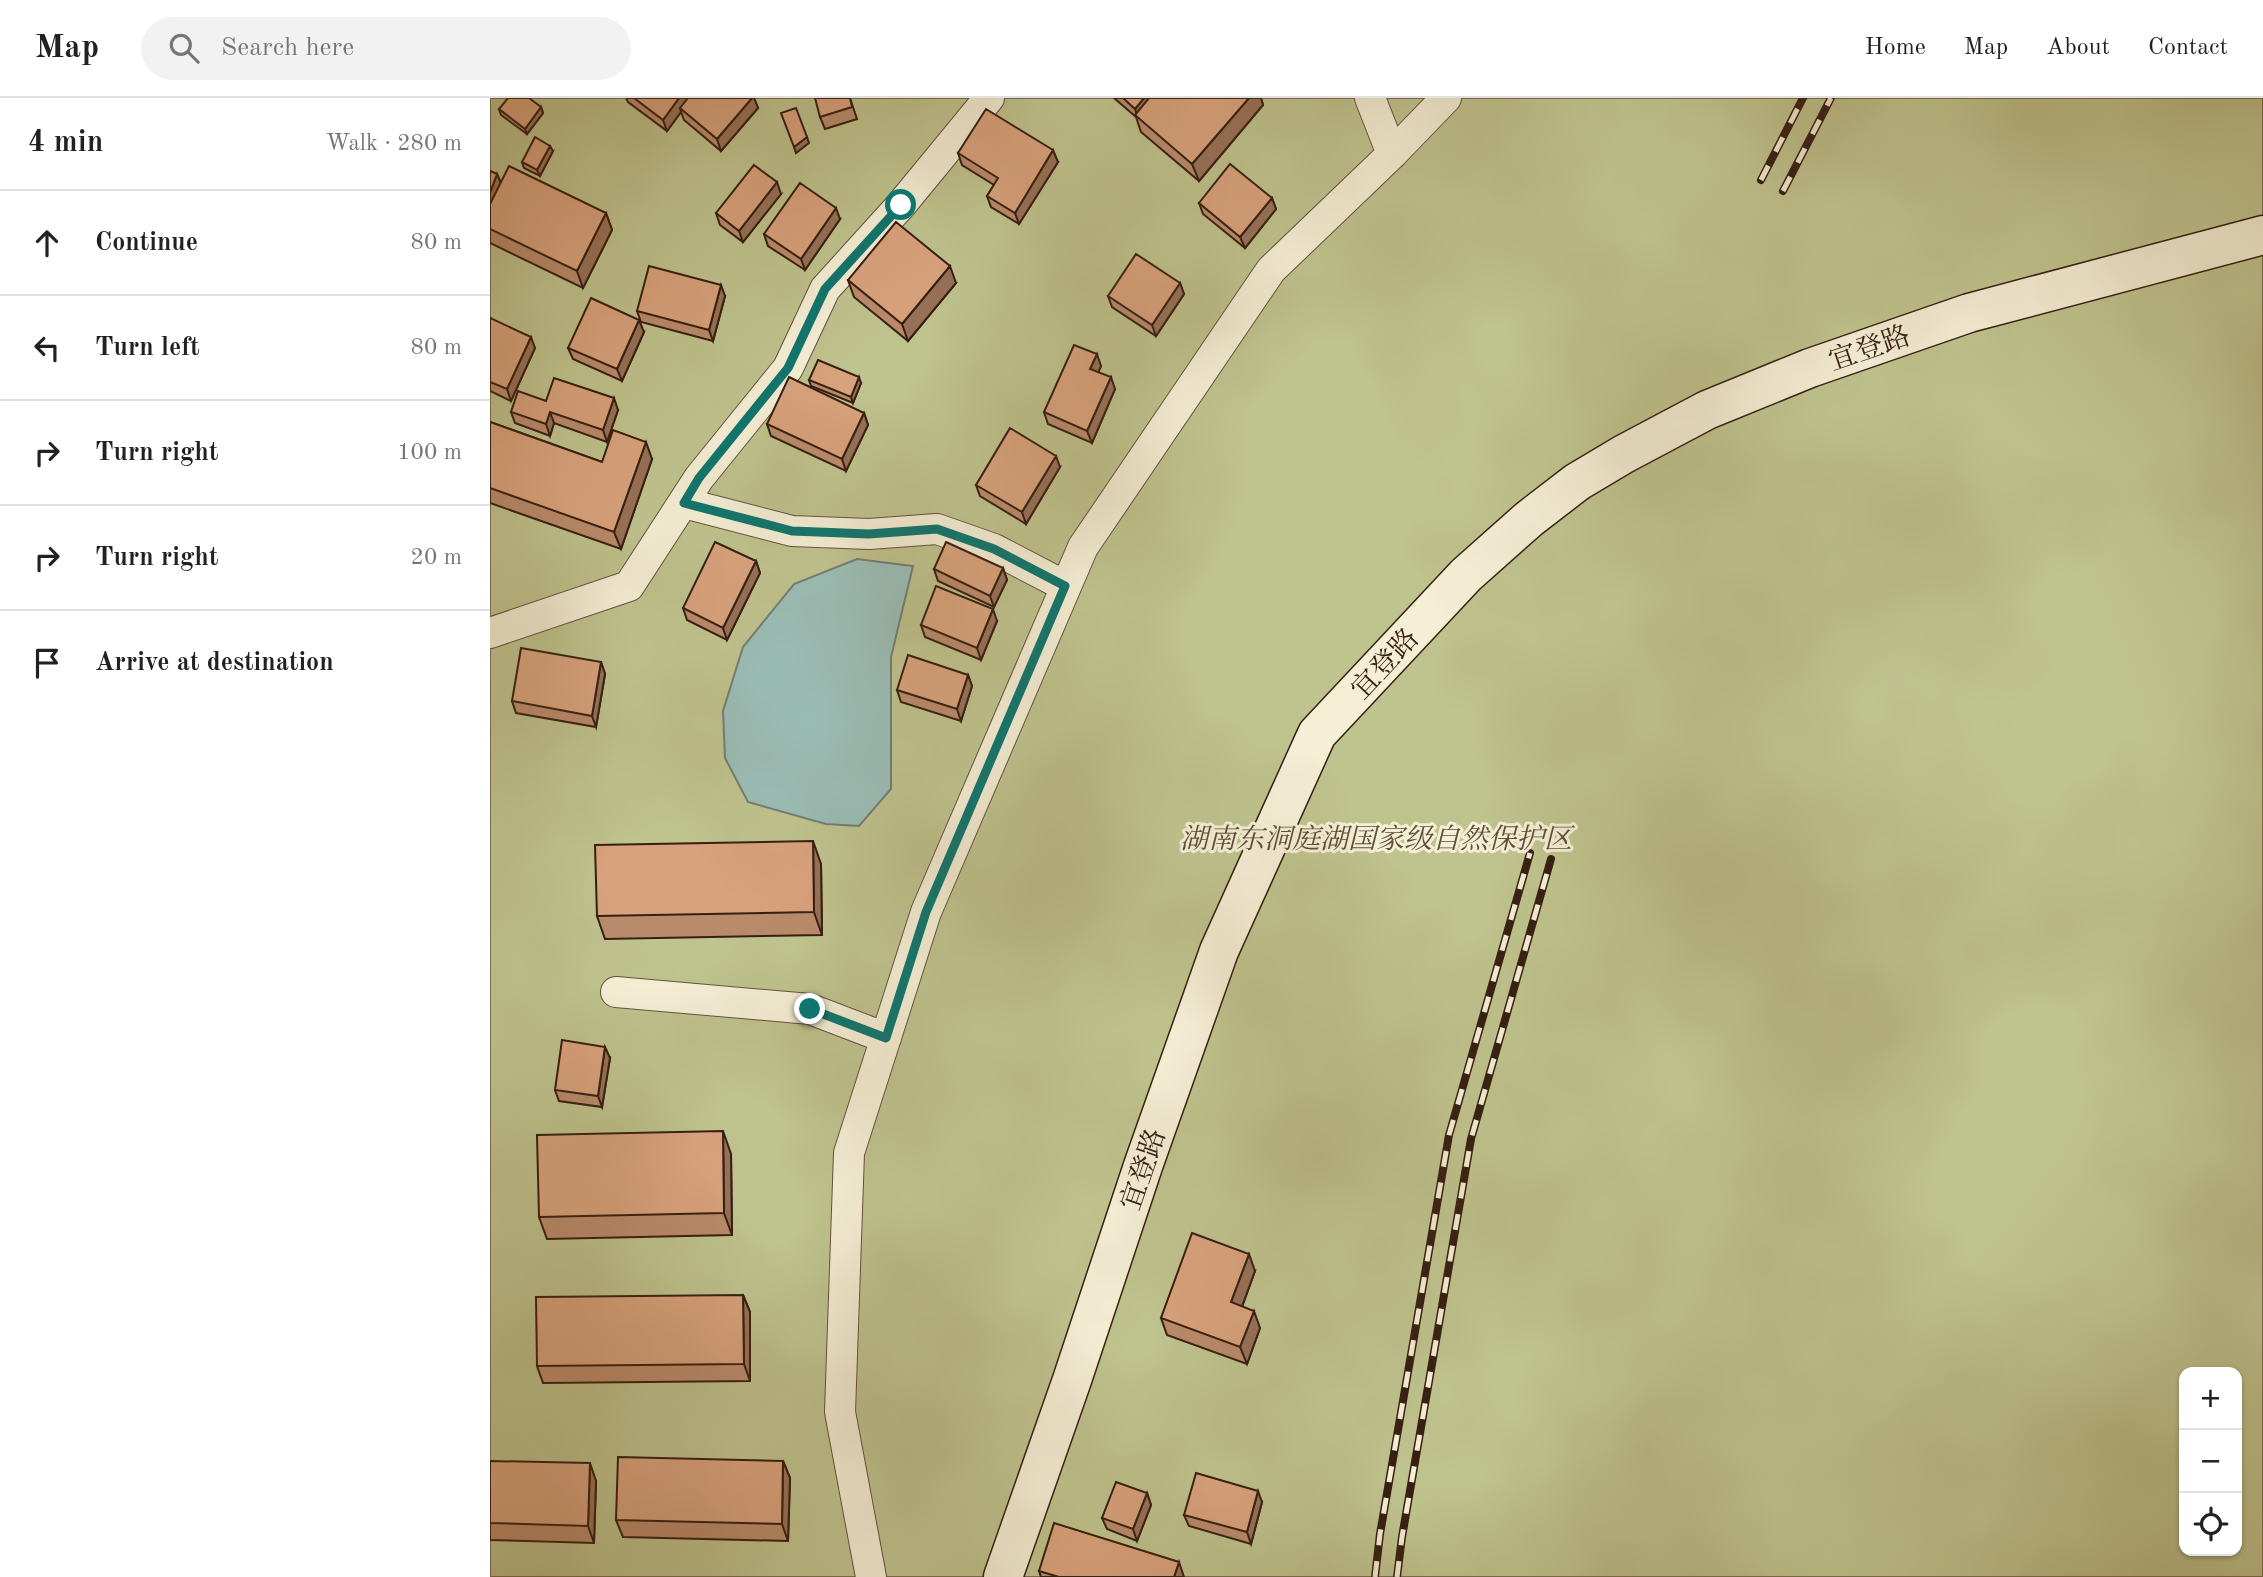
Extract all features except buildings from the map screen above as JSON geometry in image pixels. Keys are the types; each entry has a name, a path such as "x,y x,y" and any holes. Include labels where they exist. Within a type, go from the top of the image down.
{"street":[{"path":"490,633 629,586 699,478 788,368 825,289 901,205 989,98"},
{"path":"1370,98 1391,154"},
{"path":"871,1577 840,1412 849,1153 926,912 1083,547 1271,270 1446,98"},
{"name":"宜登路","path":"1003,1577 1219,951 1317,734 1466,575 1577,481 1707,410 1810,368 1969,313 2263,235"},
{"path":"684,503 792,531 869,534 937,529 994,549 1065,586"},
{"path":"616,992 810,1009 886,1038"}],"green space":[{"name":"湖南东洞庭湖国家级自然保护区","path":"490,98 2263,98 2263,1577 490,1577"}],"water":[{"path":"857,559 913,566 891,657 891,789 859,826 826,824 748,802 725,758 723,711 743,647 794,584"}],"railway":[{"path":"1761,180 1803,98"},
{"path":"1783,191 1831,98"},
{"path":"1375,1577 1380,1534 1449,1135 1530,853"},
{"path":"1397,1577 1471,1139 1551,859"}],"route":[{"path":"810,1009 886,1038 926,912 1065,586 994,549 937,529 869,534 792,531 684,503 699,478 788,368 825,289 901,205"}]}
